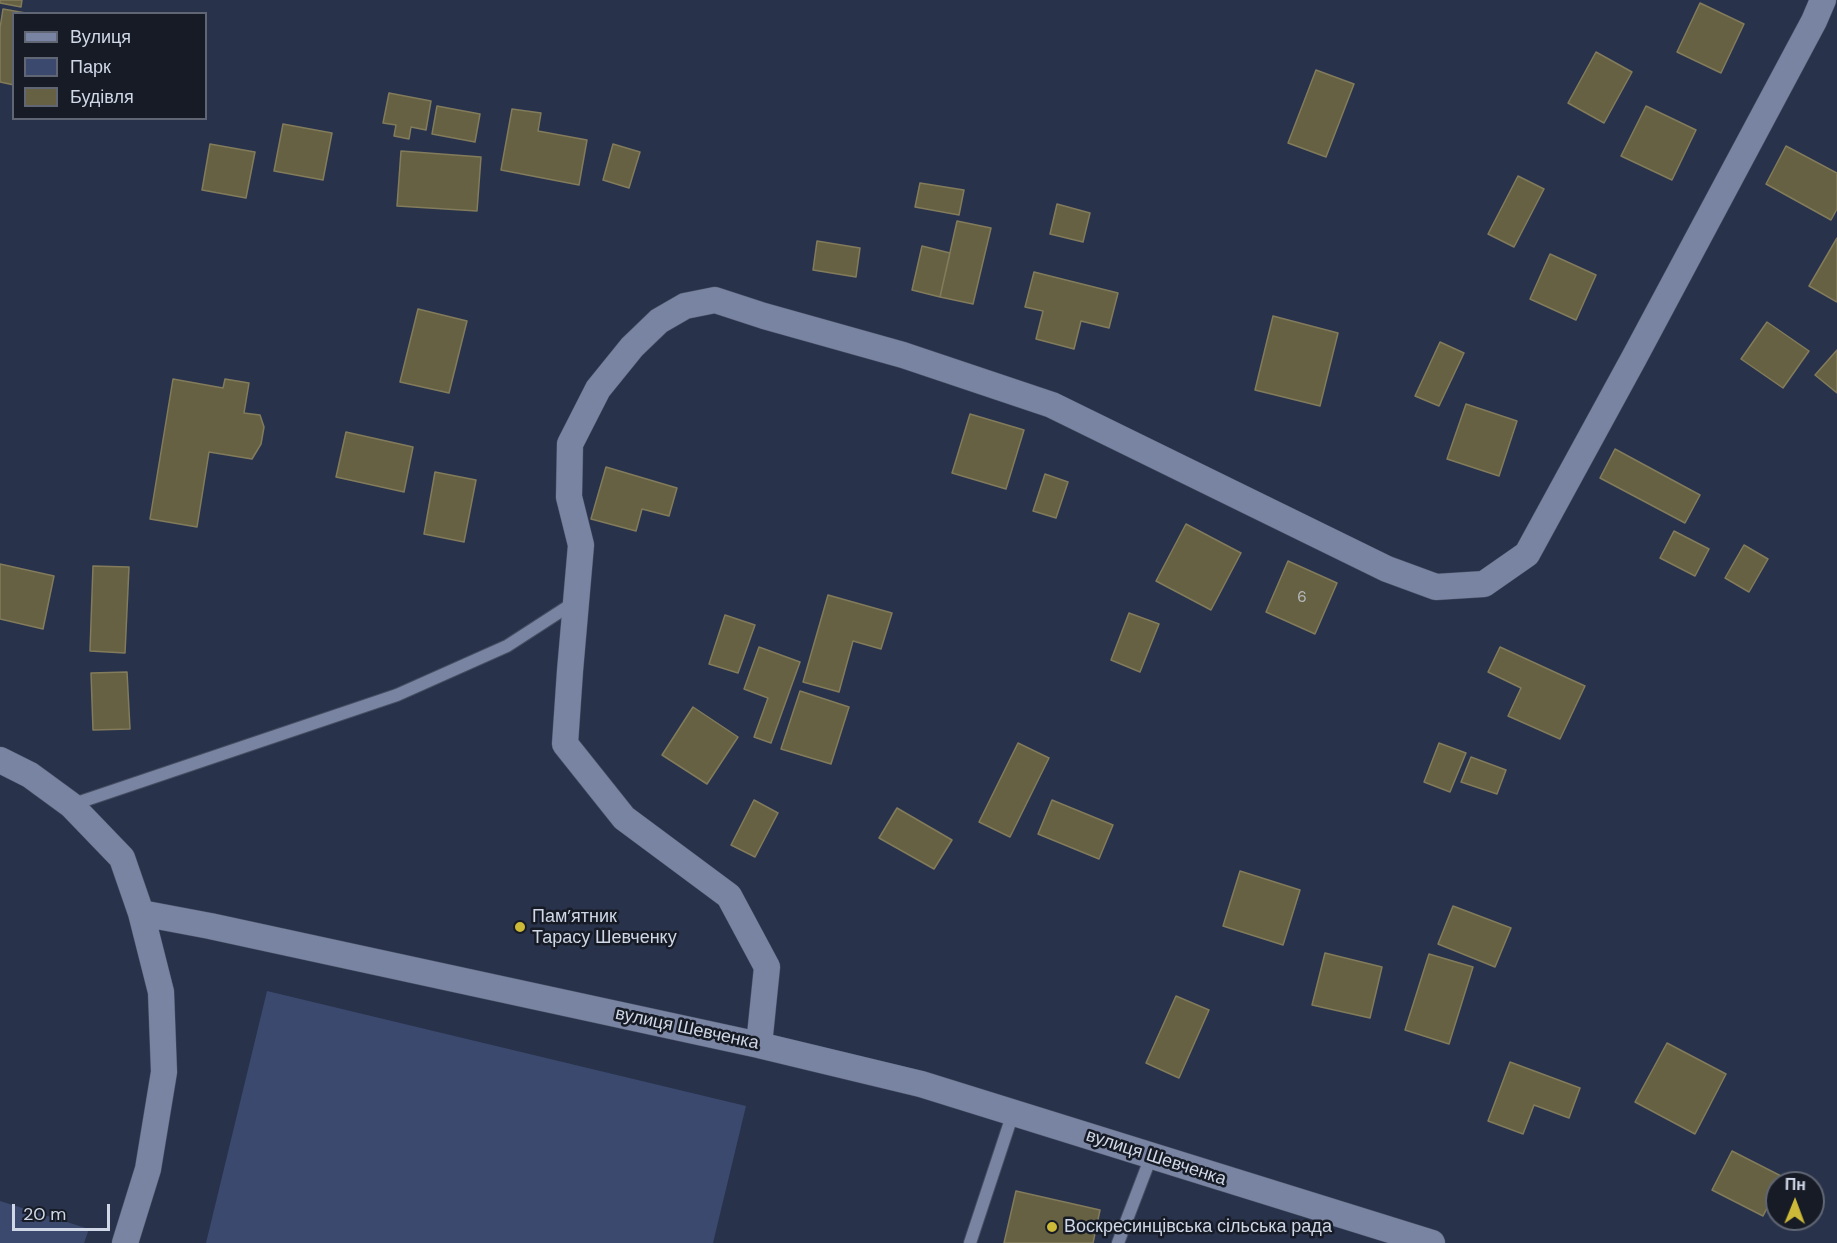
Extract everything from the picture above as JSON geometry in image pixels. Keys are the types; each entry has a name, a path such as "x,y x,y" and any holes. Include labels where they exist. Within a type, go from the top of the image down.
{"street":[{"path":"759,1045 767,967 729,896 624,818 565,744 581,545 569,497 570,444 598,390 632,347 659,321 685,306 715,300 903,355 1052,405 1387,569 1416,580 1436,587 1484,584 1527,554 1814,21 1823,0"},
{"path":"0,760 30,775 71,805 122,858 141,913 161,992 164,1072 148,1169 124,1243"},
{"name":"вулиця Шевченка","path":"141,913 759,1045 921,1084 1432,1243"}],"lane":[{"path":"71,805 397,695 507,646 576,601"},
{"path":"970,1243 1013,1113"},
{"path":"1118,1243 1152,1155"}],"green space":[{"path":"267,991 746,1106 713,1243 206,1243"},
{"path":"0,1201 89,1229 84,1243 0,1243"}],"building":[{"path":"0,0 22,0 21,7 0,3"},
{"path":"1700,3 1744,24 1721,73 1677,52"},
{"path":"3,9 20,12 12,12 12,85 0,82 0,28"},
{"path":"1596,52 1632,72 1604,123 1568,103"},
{"path":"1316,70 1354,84 1326,157 1288,143"},
{"path":"389,93 431,101 426,130 411,127 409,139 394,136 396,125 383,123"},
{"path":"437,106 480,114 475,142 432,134"},
{"path":"1646,106 1696,130 1672,180 1621,156"},
{"path":"512,109 541,113 538,131 587,140 579,185 501,170"},
{"path":"283,124 332,133 323,180 274,171"},
{"path":"210,144 255,152 246,198 202,190"},
{"path":"613,144 640,152 629,188 603,180"},
{"path":"1786,146 1837,173 1837,209 1831,220 1766,184"},
{"path":"401,151 481,157 477,211 397,206"},
{"path":"1518,176 1544,189 1514,247 1488,234"},
{"path":"920,183 964,190 959,215 915,207"},
{"path":"1057,204 1090,213 1083,242 1050,234"},
{"path":"957,221 991,228 973,304 940,297"},
{"path":"1837,238 1837,302 1809,286"},
{"path":"817,241 860,248 856,277 813,270"},
{"path":"922,246 950,253 940,297 912,290"},
{"path":"1550,254 1596,275 1576,320 1530,299"},
{"path":"1034,272 1118,293 1109,328 1081,321 1074,349 1036,339 1043,311 1025,307"},
{"path":"418,309 467,321 449,393 400,382"},
{"path":"1273,316 1338,333 1320,406 1255,390"},
{"path":"1767,322 1809,351 1783,388 1741,359"},
{"path":"1440,342 1464,353 1439,406 1415,396"},
{"path":"1837,350 1837,393 1815,375"},
{"path":"173,379 223,388 225,379 249,383 244,413 260,415 264,427 261,444 252,459 209,452 197,527 150,519"},
{"path":"1466,404 1517,421 1499,476 1447,459"},
{"path":"970,414 1024,430 1006,489 952,473"},
{"path":"346,432 413,447 404,492 336,477"},
{"path":"1615,449 1700,495 1685,523 1600,478"},
{"path":"606,467 677,488 669,516 642,509 636,531 591,519"},
{"path":"435,472 476,480 464,542 424,534"},
{"path":"1045,474 1068,482 1056,518 1033,511"},
{"path":"1186,524 1241,553 1211,610 1156,581"},
{"path":"1674,531 1709,549 1695,576 1660,558"},
{"path":"1744,545 1768,559 1749,592 1725,578"},
{"path":"1288,561 1337,583 1315,634 1266,612"},
{"path":"0,564 54,576 43,629 0,619"},
{"path":"93,566 129,567 125,653 90,651"},
{"path":"828,595 892,613 881,649 853,641 839,692 803,682"},
{"path":"1129,613 1159,624 1140,672 1111,660"},
{"path":"725,615 755,625 738,673 709,664"},
{"path":"759,647 800,662 771,743 754,737 768,698 744,689"},
{"path":"1500,647 1585,686 1560,739 1508,716 1521,688 1488,672"},
{"path":"127,672 130,729 93,730 91,673"},
{"path":"800,691 849,707 831,764 781,749"},
{"path":"693,707 738,737 707,784 662,755"},
{"path":"1018,743 1049,758 1010,837 979,822"},
{"path":"1439,743 1466,753 1450,792 1424,782"},
{"path":"1471,757 1506,770 1497,794 1461,782"},
{"path":"754,800 778,813 755,857 731,845"},
{"path":"1052,800 1113,825 1099,859 1038,834"},
{"path":"897,808 952,840 934,869 879,838"},
{"path":"1240,871 1300,890 1283,945 1223,926"},
{"path":"1453,906 1511,928 1495,967 1438,944"},
{"path":"1325,953 1382,967 1370,1018 1312,1005"},
{"path":"1429,954 1473,967 1449,1044 1405,1030"},
{"path":"1176,996 1209,1010 1179,1078 1146,1063"},
{"path":"1667,1043 1726,1074 1695,1134 1635,1102"},
{"path":"1510,1062 1580,1088 1569,1118 1534,1105 1523,1134 1488,1121"},
{"path":"1732,1151 1771,1171 1765,1171 1765,1212 1763,1216 1712,1190"},
{"name":"Воскресинцівська сільська рада","path":"1016,1191 1100,1210 1093,1243 1004,1243"}],"place":[{"name":"Пам’ятник Тарасу Шевченку","path":"520,927"},
{"name":"Воскресинцівська сільська рада","path":"1052,1227"}]}
